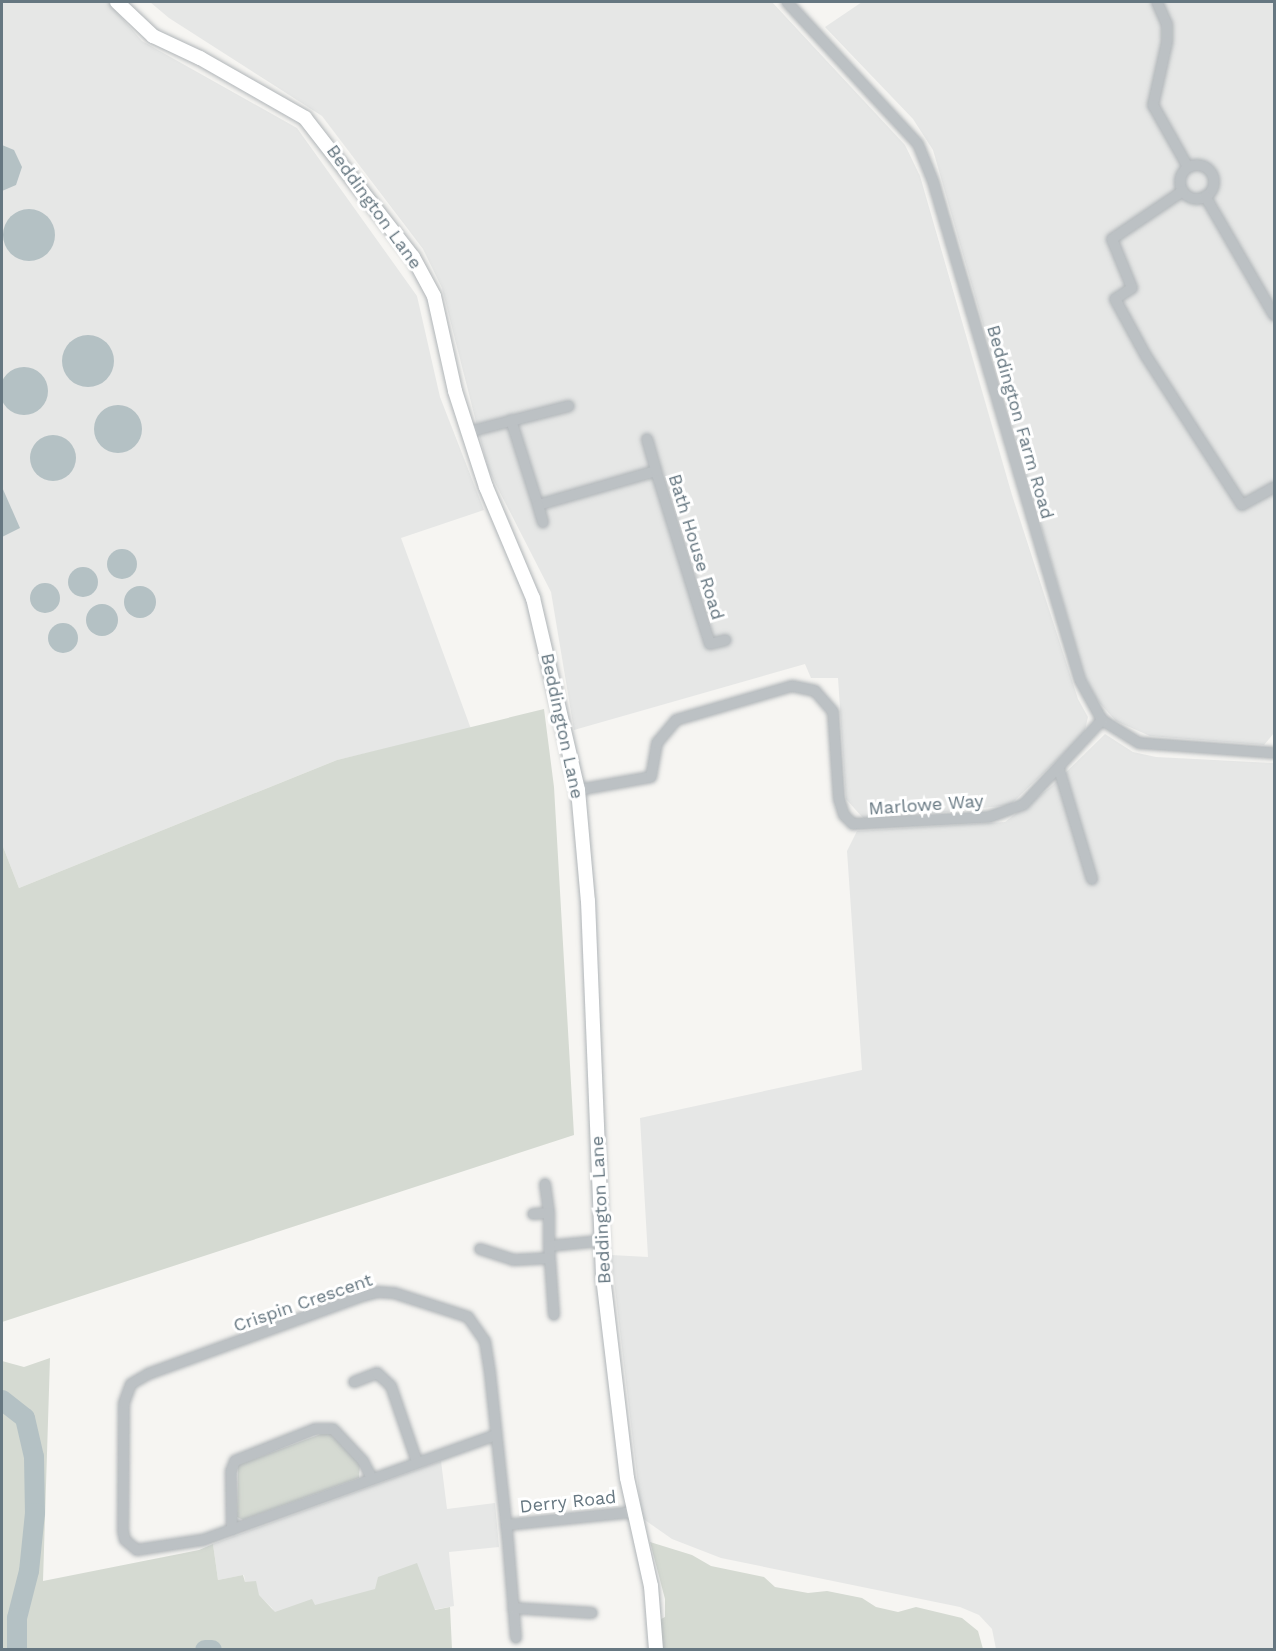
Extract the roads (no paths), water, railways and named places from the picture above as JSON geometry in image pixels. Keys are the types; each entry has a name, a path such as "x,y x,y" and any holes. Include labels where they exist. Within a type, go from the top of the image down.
{"main road":[{"name":"Beddington Lane","path":"117,2 153,36 293,110 318,131 423,274 443,328 455,391 486,487 533,598 578,790 590,923 600,1241 633,1512 651,1586 656,1650"}],"street":[{"name":"Beddington Farm Road","path":"787,2 918,144 933,181 1080,680 1102,720 1139,743 1275,753"},
{"path":"1157,2 1167,24 1167,42 1153,105 1188,167"},
{"path":"1198,164 1211,172 1214,184 1205,196 1189,197 1183,191 1180,178 1188,167 1198,164"},
{"path":"1183,191 1112,239 1132,288 1115,299 1242,505 1275,487"},
{"path":"1205,196 1275,315"},
{"path":"468,432 568,406"},
{"path":"511,420 543,522"},
{"path":"647,439 656,471"},
{"name":"Bath House Road","path":"538,505 656,471 710,644 726,640"},
{"name":"Marlowe Way","path":"578,790 651,777 657,743 676,720 792,686 815,691 833,712 841,808 853,824 861,826 1007,814 1024,804 1059,769 1102,720"},
{"path":"1059,769 1092,879"},
{"path":"545,1184 549,1213 547,1258 554,1315"},
{"path":"533,1214 549,1213"},
{"path":"549,1246 600,1241"},
{"path":"480,1249 513,1260 547,1258"},
{"name":"Crispin Crescent","path":"232,1530 147,1550 131,1547 125,1540 121,1501 123,1418 125,1396 131,1384 148,1374 370,1294 394,1293 459,1313 477,1324 488,1353 516,1638"},
{"path":"354,1382 377,1373 391,1386 417,1462"},
{"path":"372,1479 363,1461 333,1429 315,1429 235,1461 231,1471 232,1530 496,1435"},
{"name":"Derry Road","path":"506,1525 633,1512"},
{"path":"513,1608 592,1613"}],"waterway":[{"path":"2,1400 25,1418 34,1457 35,1513 29,1571 17,1618 17,1650"},
{"path":"205,1650 212,1650"}]}
